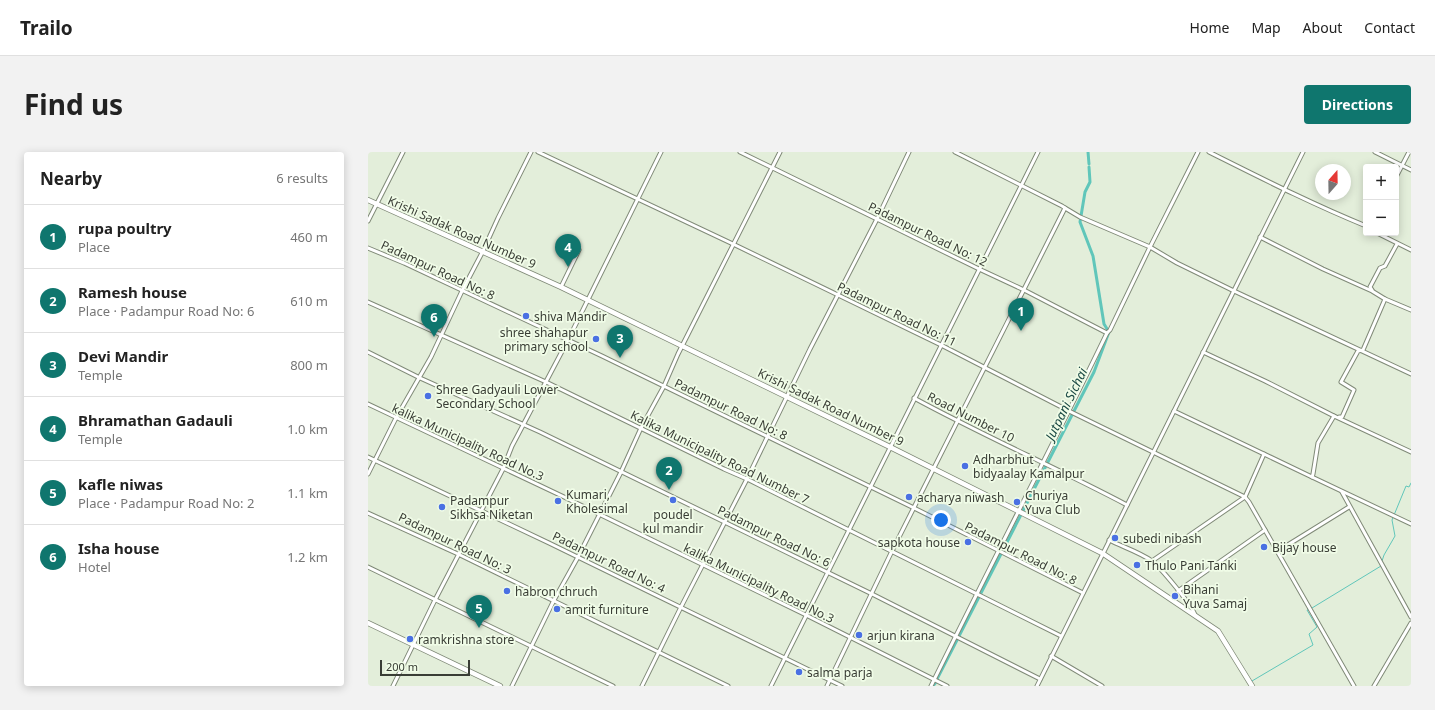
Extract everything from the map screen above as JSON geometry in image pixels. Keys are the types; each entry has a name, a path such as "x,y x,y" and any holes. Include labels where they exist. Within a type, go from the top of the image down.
{"street":[{"path":"368,221 403,152"},
{"path":"368,474 396,418 431,357 531,152"},
{"name":"Padampur Road No: 11","path":"538,152 733,244 941,345 1070,410 1073,413 1245,496"},
{"path":"393,686 458,554 503,469 512,446 568,340 586,300 661,152"},
{"name":"Padampur Road No: 12","path":"740,152 1024,290 1107,333"},
{"path":"512,686 554,600 578,557 598,514 621,472 641,428 664,386 678,354 780,152"},
{"path":"642,686 877,219 909,152"},
{"path":"955,152 1021,184 1062,206 1080,218 1150,247 1176,263 1411,374"},
{"path":"770,686 850,530 914,398 1038,152"},
{"path":"931,686 1198,152"},
{"path":"1209,152 1284,190 1363,225"},
{"path":"1037,686 1260,237 1304,152"},
{"path":"1375,152 1411,170"},
{"path":"1399,172 1410,152"},
{"name":"Krishi Sadak Road Number 9","path":"368,200 561,287 934,468 1102,553 1218,631 1250,684"},
{"path":"827,686 892,551 1065,208"},
{"path":"1382,236 1411,250"},
{"path":"1260,237 1372,291 1385,299 1411,310"},
{"path":"1372,291 1370,287 1380,268 1385,266 1397,244"},
{"name":"Padampur Road No: 8","path":"368,248 404,263 664,386 914,508 1082,593"},
{"path":"561,287 579,250"},
{"path":"1358,350 1363,350 1368,341 1385,299"},
{"name":"Kalika Municipality Road Number 7","path":"368,302 546,382 747,479 1061,636"},
{"path":"1339,417 1342,417 1354,390 1341,382 1358,350"},
{"name":"Padampur Road No: 6","path":"368,352 420,378 540,432 872,594 1040,679"},
{"path":"1203,352 1411,452"},
{"name":"Road Number 10","path":"914,398 1127,505"},
{"name":"kalika Municipality Road No.3","path":"368,404 806,615 947,686"},
{"path":"1174,410 1411,524"},
{"path":"1312,477 1318,443 1334,416"},
{"path":"1152,561 1245,496 1264,454"},
{"name":"Padampur Road No: 4","path":"368,457 578,557 842,686"},
{"path":"1342,492 1411,617"},
{"path":"1245,496 1278,551 1354,686"},
{"path":"1278,551 1349,507"},
{"name":"Padampur Road No: 3","path":"368,512 554,600 728,686"},
{"path":"1178,590 1265,530"},
{"path":"1109,540 1152,561 1178,590 1195,615"},
{"path":"368,567 613,686"},
{"path":"368,623 500,686"},
{"path":"1374,686 1411,623"},
{"path":"1051,656 1102,686"}],"waterway":[{"name":"Jutpani Sichai","path":"1088,152 1089,164"},
{"name":"Jutpani Sichai","path":"959,636 1094,372 1109,332 1104,324 1093,256 1080,222 1085,192 1090,182 1089,167"},
{"path":"1382,561 1395,536 1392,520 1406,486 1409,487 1411,483"},
{"path":"1312,608 1381,566"},
{"path":"1252,681 1313,645 1309,634 1317,627 1307,610 1309,609"},
{"name":"Jutpani Sichai","path":"937,679 957,640"},
{"name":"Jutpani Sichai","path":"933,686 936,682"}],"place":[{"name":"Bhramathan Gadauli","path":"568,267"},
{"name":"shiva Mandir","path":"526,316"},
{"name":"rupa poultry","path":"1021,331"},
{"name":"Isha house","path":"434,337"},
{"name":"shree shahapur primary school","path":"596,339"},
{"name":"Devi Mandir","path":"620,358"},
{"name":"Shree Gadyauli Lower Secondary School","path":"428,396"},
{"name":"Adharbhut bidyaalay Kamalpur","path":"965,466"},
{"name":"Ramesh house","path":"669,490"},
{"name":"acharya niwash","path":"909,497"},
{"name":"poudel kul mandir","path":"673,500"},
{"name":"Kumari, Kholesimal","path":"558,501"},
{"name":"Churiya Yuva Club","path":"1017,502"},
{"name":"Padampur Sikhsa Niketan","path":"442,507"},
{"name":"subedi nibash","path":"1115,538"},
{"name":"sapkota house","path":"968,542"},
{"name":"Bijay house","path":"1264,547"},
{"name":"Thulo Pani Tanki","path":"1137,565"},
{"name":"habron chruch","path":"507,591"},
{"name":"Bihani Yuva Samaj","path":"1175,596"},
{"name":"amrit furniture","path":"557,609"},
{"name":"kafle niwas","path":"479,628"},
{"name":"arjun kirana","path":"859,635"},
{"name":"ramkrishna store","path":"410,639"},
{"name":"salma parja","path":"799,672"}]}
